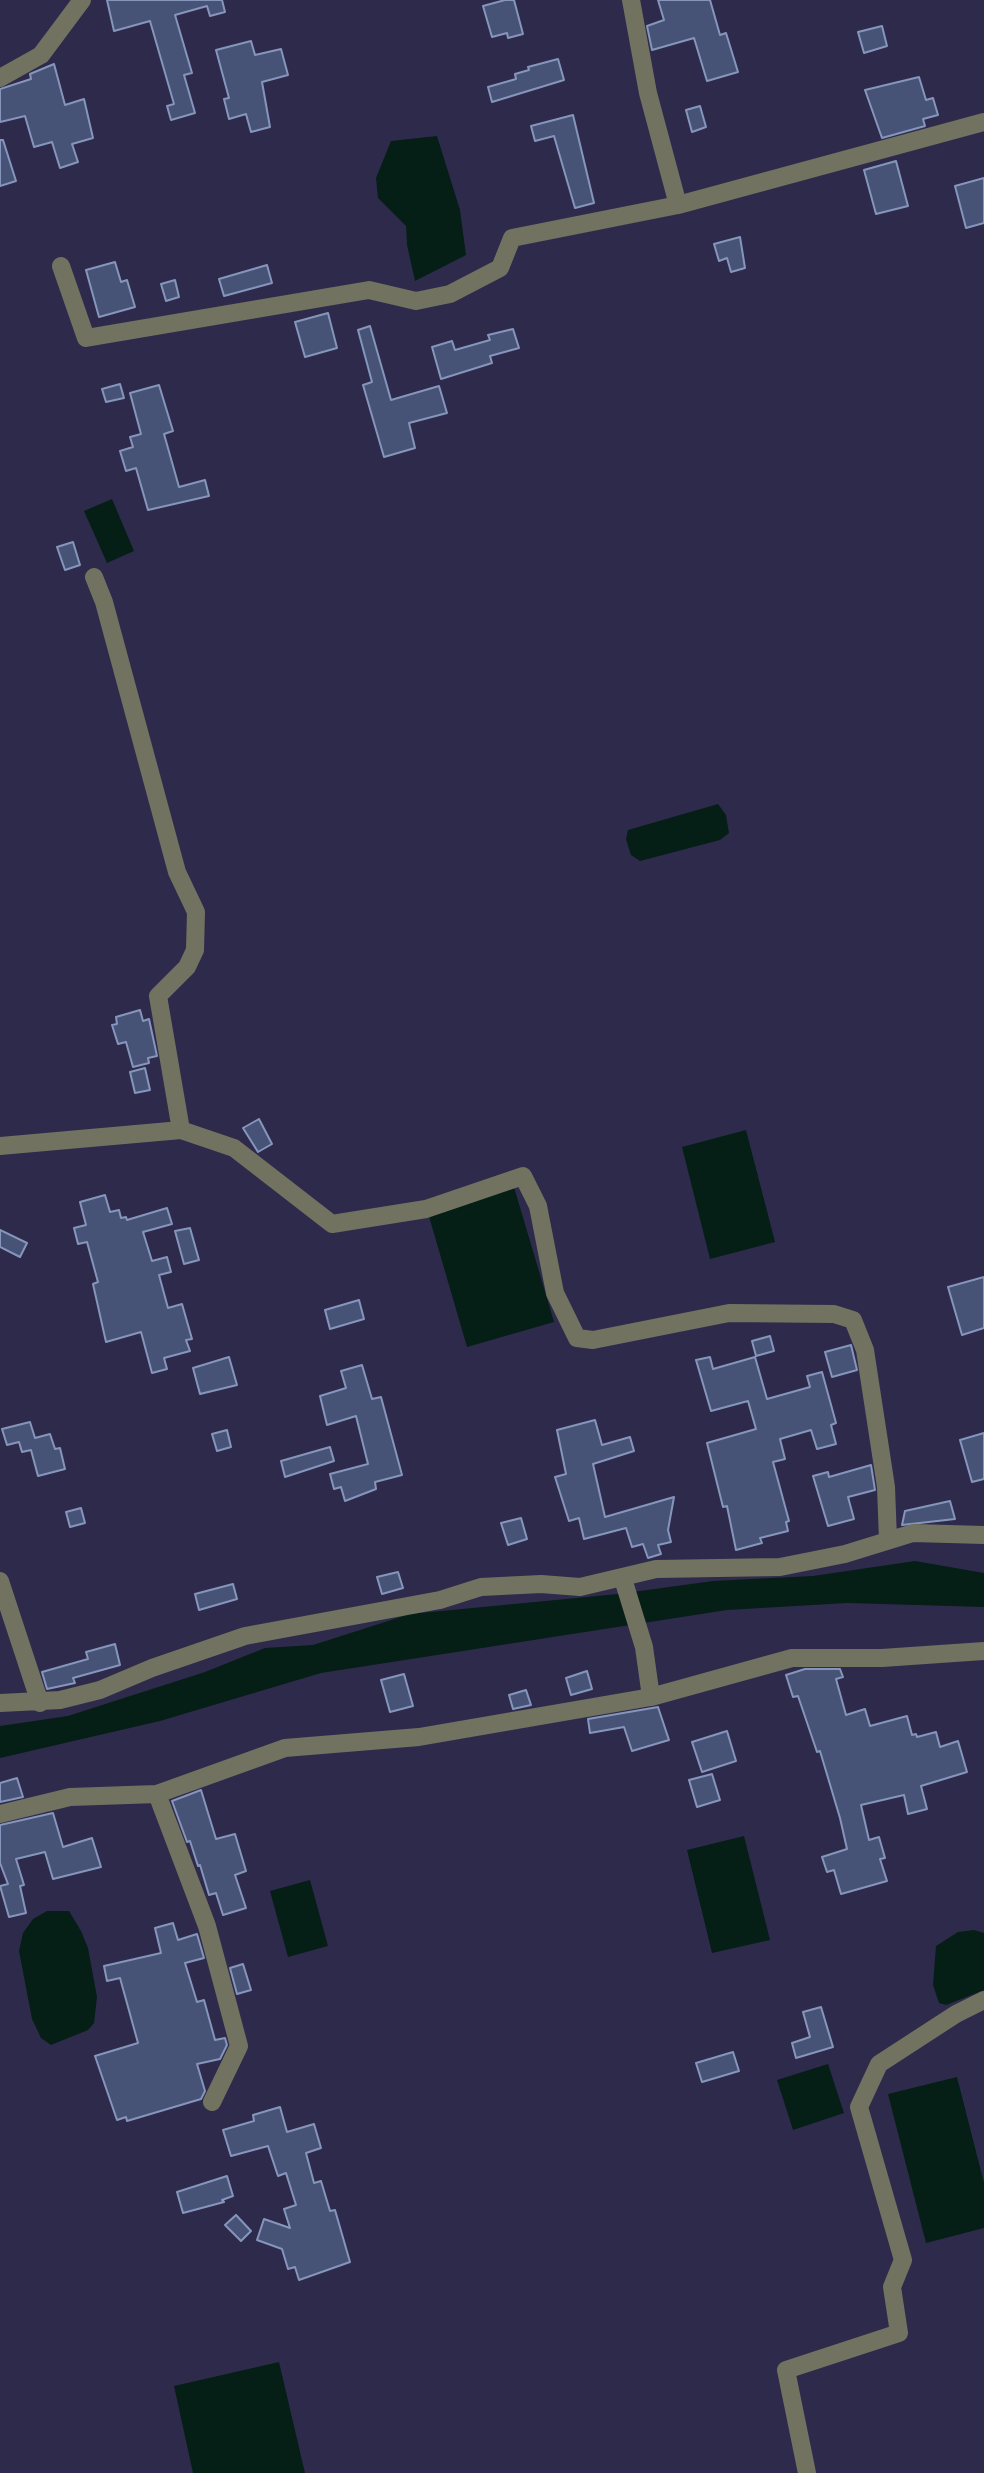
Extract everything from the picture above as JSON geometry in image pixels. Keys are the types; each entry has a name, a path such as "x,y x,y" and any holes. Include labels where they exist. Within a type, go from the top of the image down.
{"street":[{"path":"0,78 41,55 82,0"},
{"path":"631,0 648,93 678,205"},
{"path":"61,266 86,338 369,290 416,301 450,295 500,268 512,238 678,205 984,122"},
{"path":"94,577 104,602 177,872 196,912 195,950 187,967 158,996 181,1130"},
{"path":"0,1146 181,1130 234,1148 331,1223 426,1209 523,1176 538,1206 555,1293 578,1338 593,1340 729,1313 834,1314 853,1320 865,1350 886,1487 888,1540"},
{"path":"0,1703 40,1703 100,1690 152,1668 245,1636 440,1600 481,1587 541,1584 580,1587 624,1582 656,1569 780,1567 845,1554 913,1533 984,1535"},
{"path":"0,1581 40,1703"},
{"path":"624,1582 644,1647 651,1697"},
{"path":"0,1814 71,1797 157,1794 285,1748 419,1737 651,1697 792,1658 883,1658 984,1651"},
{"path":"157,1794 207,1926 239,2046 212,2102"},
{"path":"807,2473 786,2370 899,2333 892,2287 903,2260 859,2107 879,2064 956,2014 984,2000"}],"shaded area":[{"path":"437,136 460,210 466,255 415,281 406,226 378,198 376,178 391,141"},
{"path":"112,499 134,551 107,563 84,511"},
{"path":"718,804 726,815 729,833 720,840 640,861 631,855 626,839 628,830"},
{"path":"746,1130 775,1242 710,1259 682,1147"},
{"path":"514,1187 554,1322 467,1347 428,1213"},
{"path":"915,1561 984,1573 984,1607 847,1603 727,1610 321,1673 160,1721 0,1758 0,1726 68,1716 205,1672 265,1648 313,1645 410,1614 618,1594 713,1581 813,1576"},
{"path":"744,1836 770,1940 712,1953 687,1850"},
{"path":"310,1880 328,1946 288,1957 270,1891"},
{"path":"47,1911 69,1911 81,1931 88,1948 97,1997 94,2023 88,2030 51,2045 41,2038 32,2019 19,1951 23,1933 33,1919"},
{"path":"974,1930 984,1933 984,1990 946,2005 939,2003 933,1985 936,1946 958,1932"},
{"path":"828,2064 844,2113 793,2130 777,2080"},
{"path":"957,2077 984,2183 984,2228 926,2243 888,2094"},
{"path":"279,2362 305,2473 193,2473 174,2386"}],"building":[{"path":"107,0 222,0 225,12 210,16 207,6 175,15 192,73 184,75 195,113 171,120 167,106 174,104 150,21 114,31"},
{"path":"514,0 523,34 508,38 507,33 492,37 483,6"},
{"path":"658,0 710,0 720,35 726,33 738,72 707,81 694,38 652,50 647,26 664,20"},
{"path":"882,26 887,46 864,53 858,32"},
{"path":"251,41 255,55 281,49 288,75 262,82 270,127 251,132 246,114 229,119 224,99 229,98 216,50"},
{"path":"558,59 564,80 492,102 488,87 516,79 515,74 529,70 528,67"},
{"path":"54,64 65,105 84,99 93,138 72,144 78,162 60,168 52,142 34,147 25,116 0,122 0,89 31,79 30,74"},
{"path":"919,77 926,100 933,98 938,115 923,119 925,126 882,138 865,90"},
{"path":"700,106 706,127 692,132 686,110"},
{"path":"573,115 594,203 575,208 554,136 535,141 531,126"},
{"path":"0,140 3,140 16,181 0,186"},
{"path":"896,161 908,206 876,214 864,170"},
{"path":"984,178 984,223 966,228 955,186"},
{"path":"740,237 745,268 731,272 727,258 719,261 714,244"},
{"path":"115,262 121,282 127,280 135,307 99,317 86,270"},
{"path":"267,265 272,283 224,296 219,279"},
{"path":"175,280 179,297 166,301 161,284"},
{"path":"328,313 337,348 305,357 295,322"},
{"path":"370,326 391,400 439,386 447,413 409,423 415,448 384,457 363,385 372,382 358,330"},
{"path":"513,329 519,348 490,356 492,363 441,379 432,347 452,341 455,350 490,340 488,335"},
{"path":"120,384 124,398 106,402 102,389"},
{"path":"159,385 173,431 164,434 179,487 205,480 209,496 148,510 136,468 126,471 120,451 133,447 130,437 141,434 130,393"},
{"path":"73,542 80,565 65,570 57,547"},
{"path":"140,1010 143,1021 149,1019 157,1056 148,1058 149,1063 133,1067 126,1042 118,1044 112,1025 117,1024 116,1017"},
{"path":"145,1068 150,1090 135,1093 130,1072"},
{"path":"259,1119 272,1144 258,1152 243,1128"},
{"path":"105,1195 110,1212 119,1210 121,1218 126,1217 127,1220 167,1208 172,1224 143,1232 152,1261 167,1257 171,1272 159,1275 168,1308 182,1304 192,1339 186,1340 190,1351 164,1358 167,1369 152,1373 141,1332 106,1342 93,1284 98,1282 87,1242 78,1244 74,1228 86,1225 80,1202"},
{"path":"190,1228 199,1260 184,1264 175,1231"},
{"path":"0,1230 27,1243 20,1257 0,1247"},
{"path":"984,1277 984,1328 962,1335 948,1287"},
{"path":"359,1300 364,1319 330,1329 325,1310"},
{"path":"770,1336 774,1351 756,1356 752,1341"},
{"path":"851,1345 857,1370 832,1377 825,1352"},
{"path":"229,1357 237,1385 200,1394 193,1368"},
{"path":"710,1357 713,1369 755,1357 767,1399 810,1387 807,1376 822,1372 836,1423 831,1425 836,1444 817,1449 811,1430 780,1439 785,1459 773,1462 789,1521 786,1522 788,1531 760,1538 762,1543 736,1550 727,1506 723,1507 707,1443 756,1429 748,1401 711,1411 696,1360"},
{"path":"362,1365 372,1399 381,1397 402,1475 375,1482 376,1489 345,1501 341,1487 334,1489 330,1474 368,1464 356,1416 327,1425 320,1396 346,1388 341,1371"},
{"path":"595,1420 602,1445 630,1437 634,1451 593,1464 605,1517 674,1497 668,1530 671,1542 658,1545 661,1554 648,1558 643,1544 632,1547 626,1528 584,1539 579,1518 569,1521 555,1477 566,1474 557,1430"},
{"path":"30,1422 35,1438 50,1434 55,1449 60,1448 65,1469 38,1476 31,1450 22,1452 19,1442 7,1445 2,1429"},
{"path":"227,1430 231,1447 217,1451 212,1434"},
{"path":"984,1433 984,1479 972,1482 960,1440"},
{"path":"330,1447 334,1461 285,1477 281,1461"},
{"path":"871,1465 875,1490 848,1497 854,1519 828,1526 813,1476 828,1472 829,1477"},
{"path":"950,1501 955,1519 902,1525 905,1511"},
{"path":"81,1508 85,1523 70,1527 66,1512"},
{"path":"521,1518 527,1539 508,1545 501,1523"},
{"path":"398,1572 403,1588 382,1594 377,1577"},
{"path":"233,1584 237,1599 199,1610 195,1594"},
{"path":"115,1644 120,1665 73,1678 75,1683 47,1689 42,1672 88,1659 86,1652"},
{"path":"805,1669 840,1669 843,1677 836,1679 846,1715 865,1709 870,1726 907,1716 912,1735 916,1734 917,1737 936,1732 940,1747 958,1741 967,1772 921,1786 927,1809 908,1814 904,1795 861,1805 869,1840 879,1837 885,1858 880,1859 887,1881 841,1894 834,1870 827,1872 822,1857 847,1849 840,1818 820,1751 817,1752 798,1696 793,1697 786,1675"},
{"path":"587,1671 592,1689 571,1695 566,1678"},
{"path":"404,1674 413,1706 390,1712 381,1680"},
{"path":"526,1690 531,1705 513,1709 509,1695"},
{"path":"658,1707 669,1740 632,1751 624,1727 590,1733 588,1719"},
{"path":"727,1731 736,1761 702,1772 692,1742"},
{"path":"712,1774 720,1800 697,1807 689,1780"},
{"path":"17,1778 23,1797 0,1802 0,1783"},
{"path":"201,1790 216,1839 235,1834 246,1871 235,1875 246,1908 223,1915 216,1893 209,1895 200,1865 198,1866 190,1841 187,1842 172,1801"},
{"path":"53,1813 63,1847 92,1838 101,1867 53,1879 45,1852 16,1859 24,1885 20,1886 26,1913 9,1917 0,1886 8,1884 0,1863 0,1825"},
{"path":"173,1923 178,1940 197,1934 204,1958 185,1963 197,2002 204,2000 215,2040 225,2038 227,2045 220,2059 197,2064 205,2091 201,2099 127,2121 126,2117 117,2120 95,2056 138,2043 120,1978 107,1981 104,1966 161,1953 155,1928"},
{"path":"243,1964 251,1990 237,1994 230,1968"},
{"path":"821,2007 833,2047 796,2058 792,2043 810,2037 803,2012"},
{"path":"733,2052 739,2071 702,2082 696,2063"},
{"path":"280,2107 287,2132 314,2124 321,2148 306,2153 314,2183 321,2181 330,2211 335,2210 350,2262 299,2280 295,2267 288,2269 282,2249 257,2240 264,2219 290,2228 284,2209 296,2205 286,2173 278,2176 268,2146 231,2156 223,2130 254,2121 253,2115"},
{"path":"227,2176 233,2196 222,2200 224,2202 183,2213 177,2192"},
{"path":"236,2215 251,2231 241,2241 225,2225"}]}
